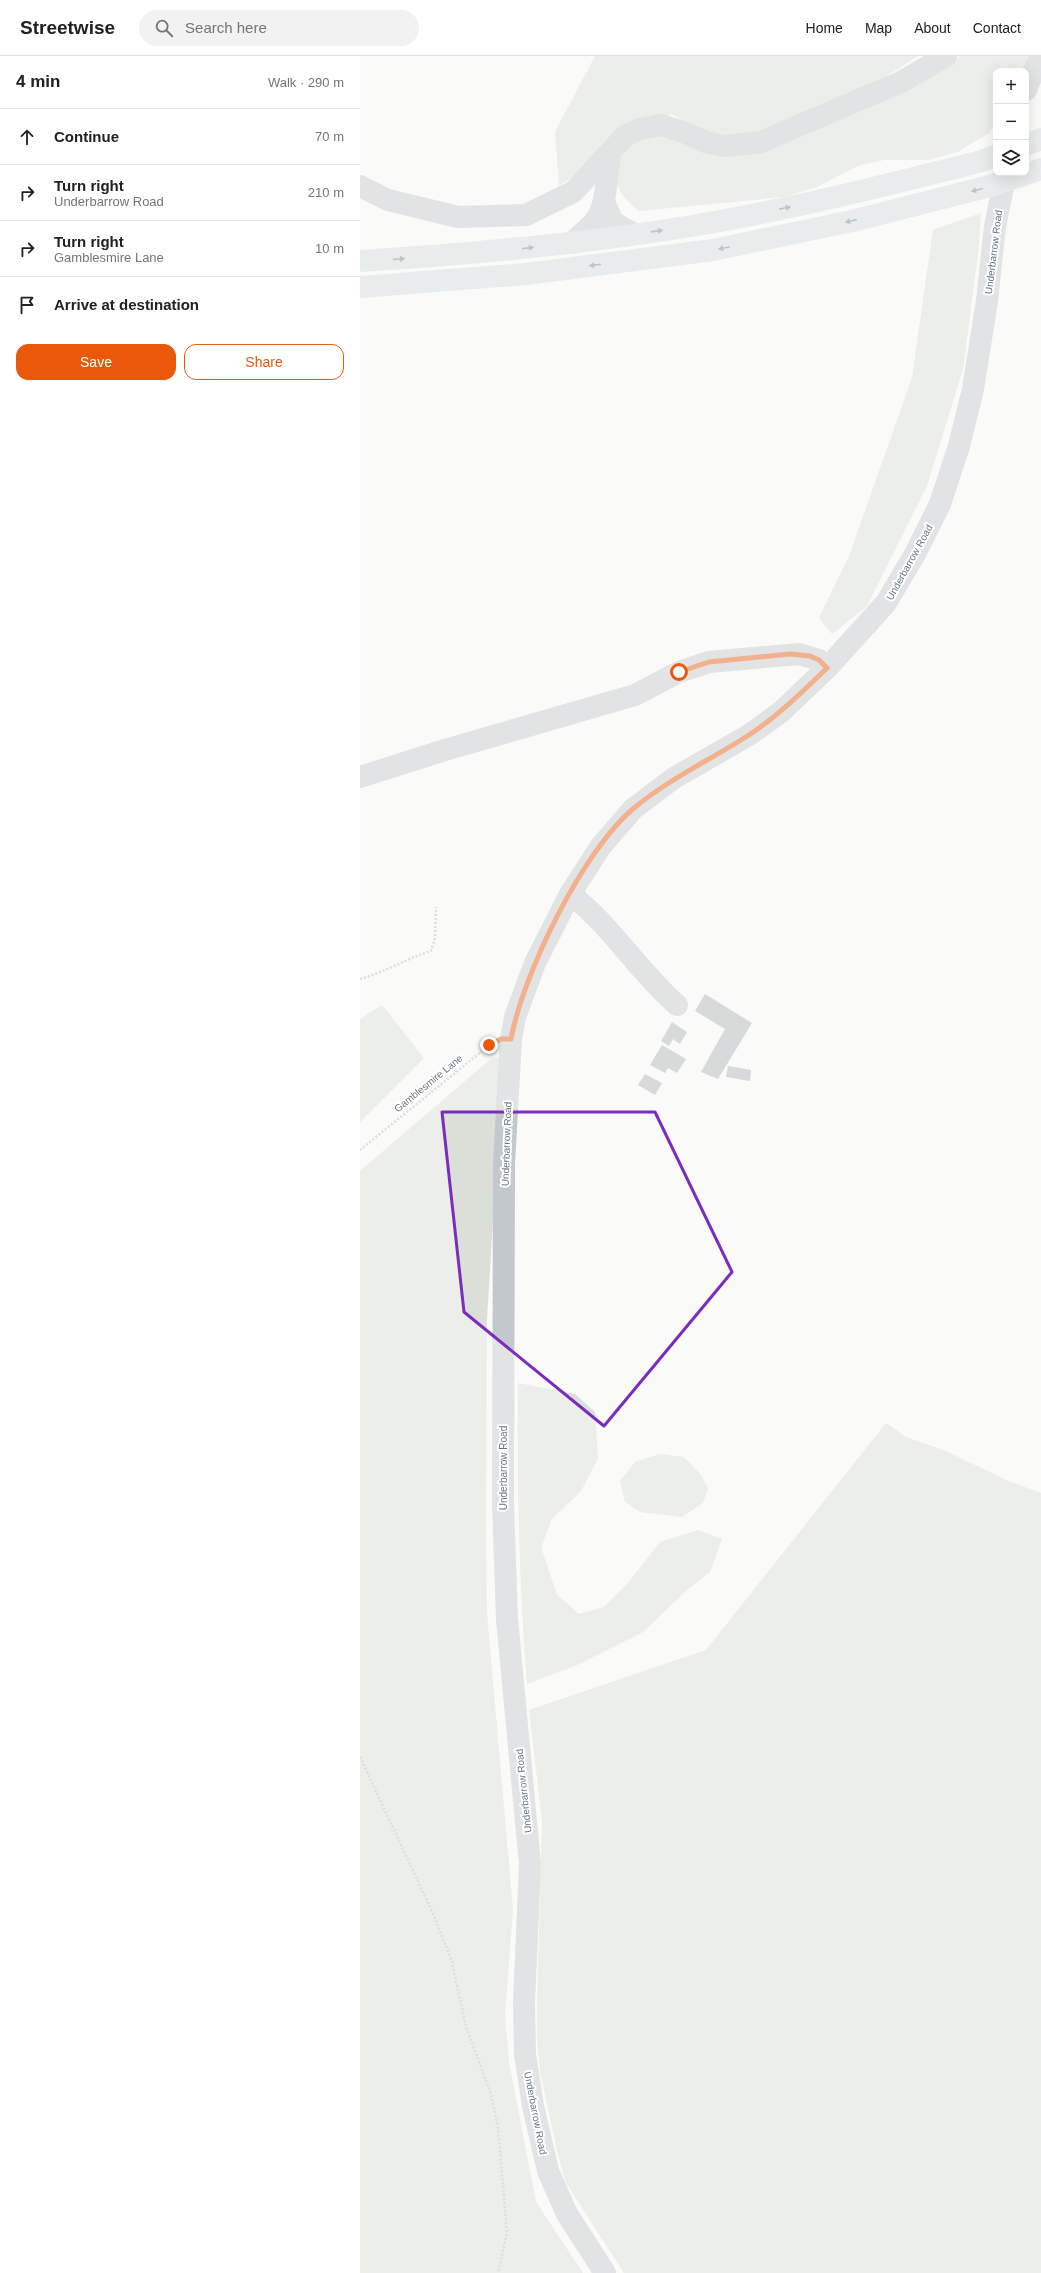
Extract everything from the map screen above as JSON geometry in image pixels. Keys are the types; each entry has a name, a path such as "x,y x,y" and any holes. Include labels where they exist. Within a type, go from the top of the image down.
{"highway":[{"path":"1029,144 1041,139"},
{"path":"360,261 490,253 692,226 836,198 993,157"},
{"path":"360,287 526,274 714,250 852,221 990,186 1041,169"}],"street":[{"path":"360,186 388,200 458,217 526,215 572,192 625,136 638,129 661,126 684,132 705,142 726,146 761,142 901,82 946,56"},
{"path":"1029,83 1040,56"},
{"path":"572,243 597,218 604,202 611,151"},
{"name":"Underbarrow Road","path":"605,2273 567,2214 548,2170 533,2106 525,2054 524,2004 530,1864 507,1619 503,1504 504,1164 511,1039 515,1017 533,969 570,894 601,846 632,809 674,778 749,735 781,712 827,668 886,603 916,554 940,504 959,446 973,389 987,301 995,226 1005,176"},
{"path":"604,202 613,222 634,234"},
{"path":"360,778 445,750 635,695 679,672 709,662 799,654 819,660 827,668"},
{"path":"570,894 586,906 661,991 677,1005"}],"path":[{"path":"360,979 382,972 414,956 430,951 436,938 436,907"},
{"name":"Gamblesmire Lane","path":"360,1150 489,1045 501,1039 511,1039"},
{"path":"360,1757 435,1918 452,1962 466,2027 491,2094 498,2128 507,2233 498,2273"}],"highlighted area":[{"path":"442,1112 655,1112 732,1272 604,1426 464,1312"}],"shaded area":[{"path":"595,56 918,56 876,83 766,130 722,139 671,114 639,129 559,186 555,132"},
{"path":"960,56 1027,56 1028,59 1024,68 993,68 993,127 989,133 958,152 928,160 884,160 860,165 817,187 784,197 639,211 625,198 618,186 616,180 617,154 642,134 671,133 690,147 723,153 922,78"},
{"path":"981,213 978,254 963,369 927,486 867,606 832,634 819,618 849,556 912,378 933,230"},
{"path":"382,1005 424,1058 360,1122 360,1019"},
{"path":"503,1056 487,1319 486,1541 487,1613 513,1910 505,2014 509,2062 536,2202 583,2273 360,2273 360,1171 492,1058"},
{"path":"518,1383 575,1394 595,1412 598,1458 581,1491 552,1519 541,1547 557,1595 579,1614 604,1607 628,1583 660,1542 698,1530 722,1539 710,1572 687,1590 643,1632 575,1666 527,1684 519,1534"},
{"path":"886,1423 906,1437 946,1451 1006,1480 1041,1493 1041,2273 624,2273 566,2183 557,2151 540,2071 537,2040 537,2000 542,1821 529,1710 706,1650"},
{"path":"660,1454 684,1457 702,1476 708,1489 703,1503 682,1517 640,1512 625,1502 620,1481 635,1462"}],"building":[{"path":"705,994 752,1023 718,1079 701,1072 725,1029 695,1011"},
{"path":"672,1022 687,1032 680,1044 673,1039 669,1046 661,1041"},
{"path":"662,1045 686,1059 677,1073 668,1068 665,1073 650,1065"},
{"path":"728,1066 751,1070 750,1081 726,1077"},
{"path":"645,1074 662,1083 655,1095 638,1085"}],"route":[{"path":"489,1045 501,1039 511,1039 515,1017 523,993 570,894 586,867 601,846 632,809 674,778 749,735 781,712 827,668 819,660 810,656 790,654 709,662 679,672"}]}
